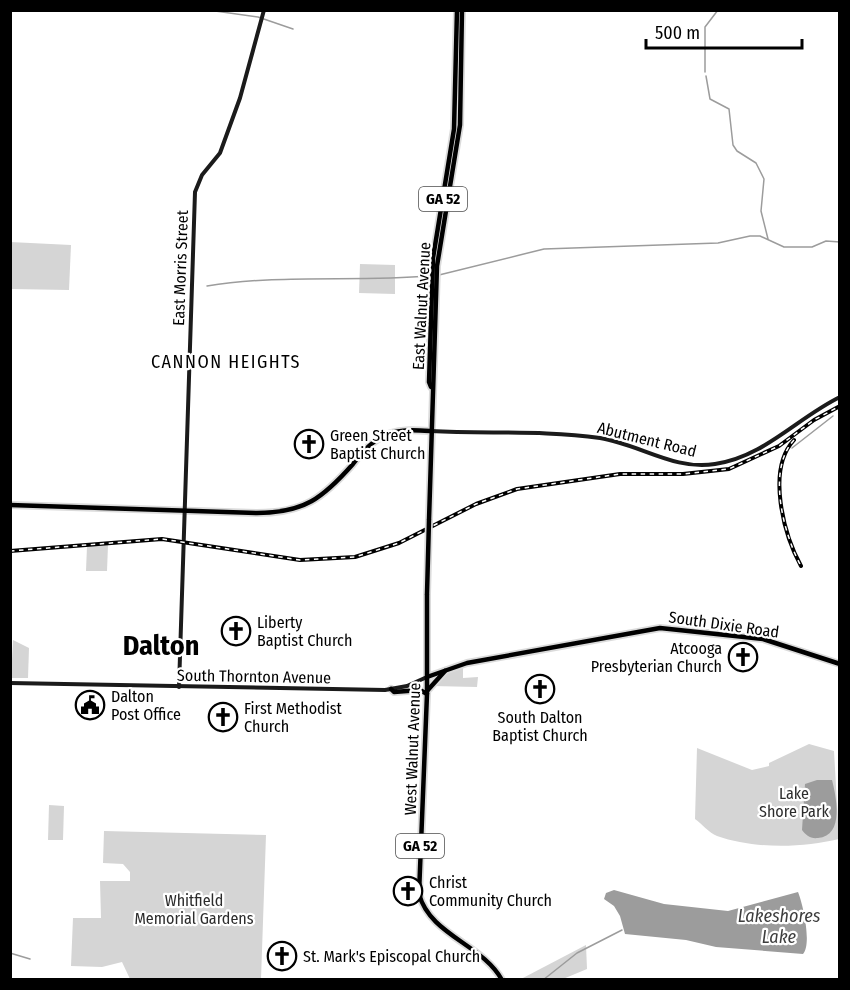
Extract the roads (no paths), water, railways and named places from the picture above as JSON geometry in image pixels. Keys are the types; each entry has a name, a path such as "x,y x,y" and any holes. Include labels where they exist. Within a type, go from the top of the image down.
{"main road":[{"name":"East Morris Street","path":"179,687 195,192 202,175 220,153 240,98 264,10"},
{"name":"East Walnut Avenue","path":"457,10 459,22"},
{"name":"East Walnut Avenue","path":"429,520 432,273 454,129 459,22 462,10"},
{"name":"Abutment Road","path":"430,431 560,434 627,444 688,465 715,464 754,451 840,397"},
{"path":"10,505 268,513 303,507 329,490 377,439 401,431 430,431"},
{"name":"West Walnut Avenue","path":"429,520 427,692 419,894 423,905 434,919 489,963 502,980"},
{"name":"South Dixie Road","path":"427,677 448,669 660,628 763,639 840,664"},
{"path":"391,689 394,692 420,690 427,692 448,669"},
{"name":"South Thornton Avenue","path":"10,683 391,689 407,686 427,677"}],"water":[{"path":"817,780 832,780 837,814 832,830 827,836 815,838 808,836 802,830 805,784"},
{"name":"Lakeshores Lake","path":"614,890 664,904 728,911 798,892 806,924 806,949 803,954 716,947 686,940 625,934 620,916 614,906 604,899 606,893"}],"waterway":[{"path":"208,10 258,17 293,29"},
{"path":"705,72 705,27 718,10"},
{"path":"706,76 710,99 729,109 733,145 737,151 756,163 764,179 761,211 768,239"},
{"path":"439,275 544,249 718,243 750,236 760,236 784,247 812,247 826,241 840,242"},
{"path":"207,286 262,280 429,276"},
{"path":"792,448 833,416"},
{"path":"543,980 577,953 622,930"},
{"path":"10,953 30,959"}],"railway":[{"path":"10,551 162,539 300,560 355,557 399,543 476,504 517,489 620,474 683,474 729,469 779,446 814,420 840,406"},
{"path":"794,440 786,453 779,485 784,520 801,566"}],"place":[{"name":"Green Street Baptist Church","path":"309,444"},
{"name":"Liberty Baptist Church","path":"236,631"},
{"name":"Atcooga Presbyterian Church","path":"743,657"},
{"name":"South Dalton Baptist Church","path":"540,689"},
{"name":"Dalton Post Office","path":"90,705"},
{"name":"First Methodist Church","path":"223,717"},
{"name":"Christ Community Church","path":"408,891"},
{"name":"St. Mark's Episcopal Church","path":"282,956"}],"district":[{"name":"CANNON HEIGHTS","path":"226,362"},
{"name":"Dalton","path":"161,645"}],"park label":[{"name":"Lake Shore Park","path":"794,802"},
{"name":"Whitfield Memorial Gardens","path":"194,909"}]}
